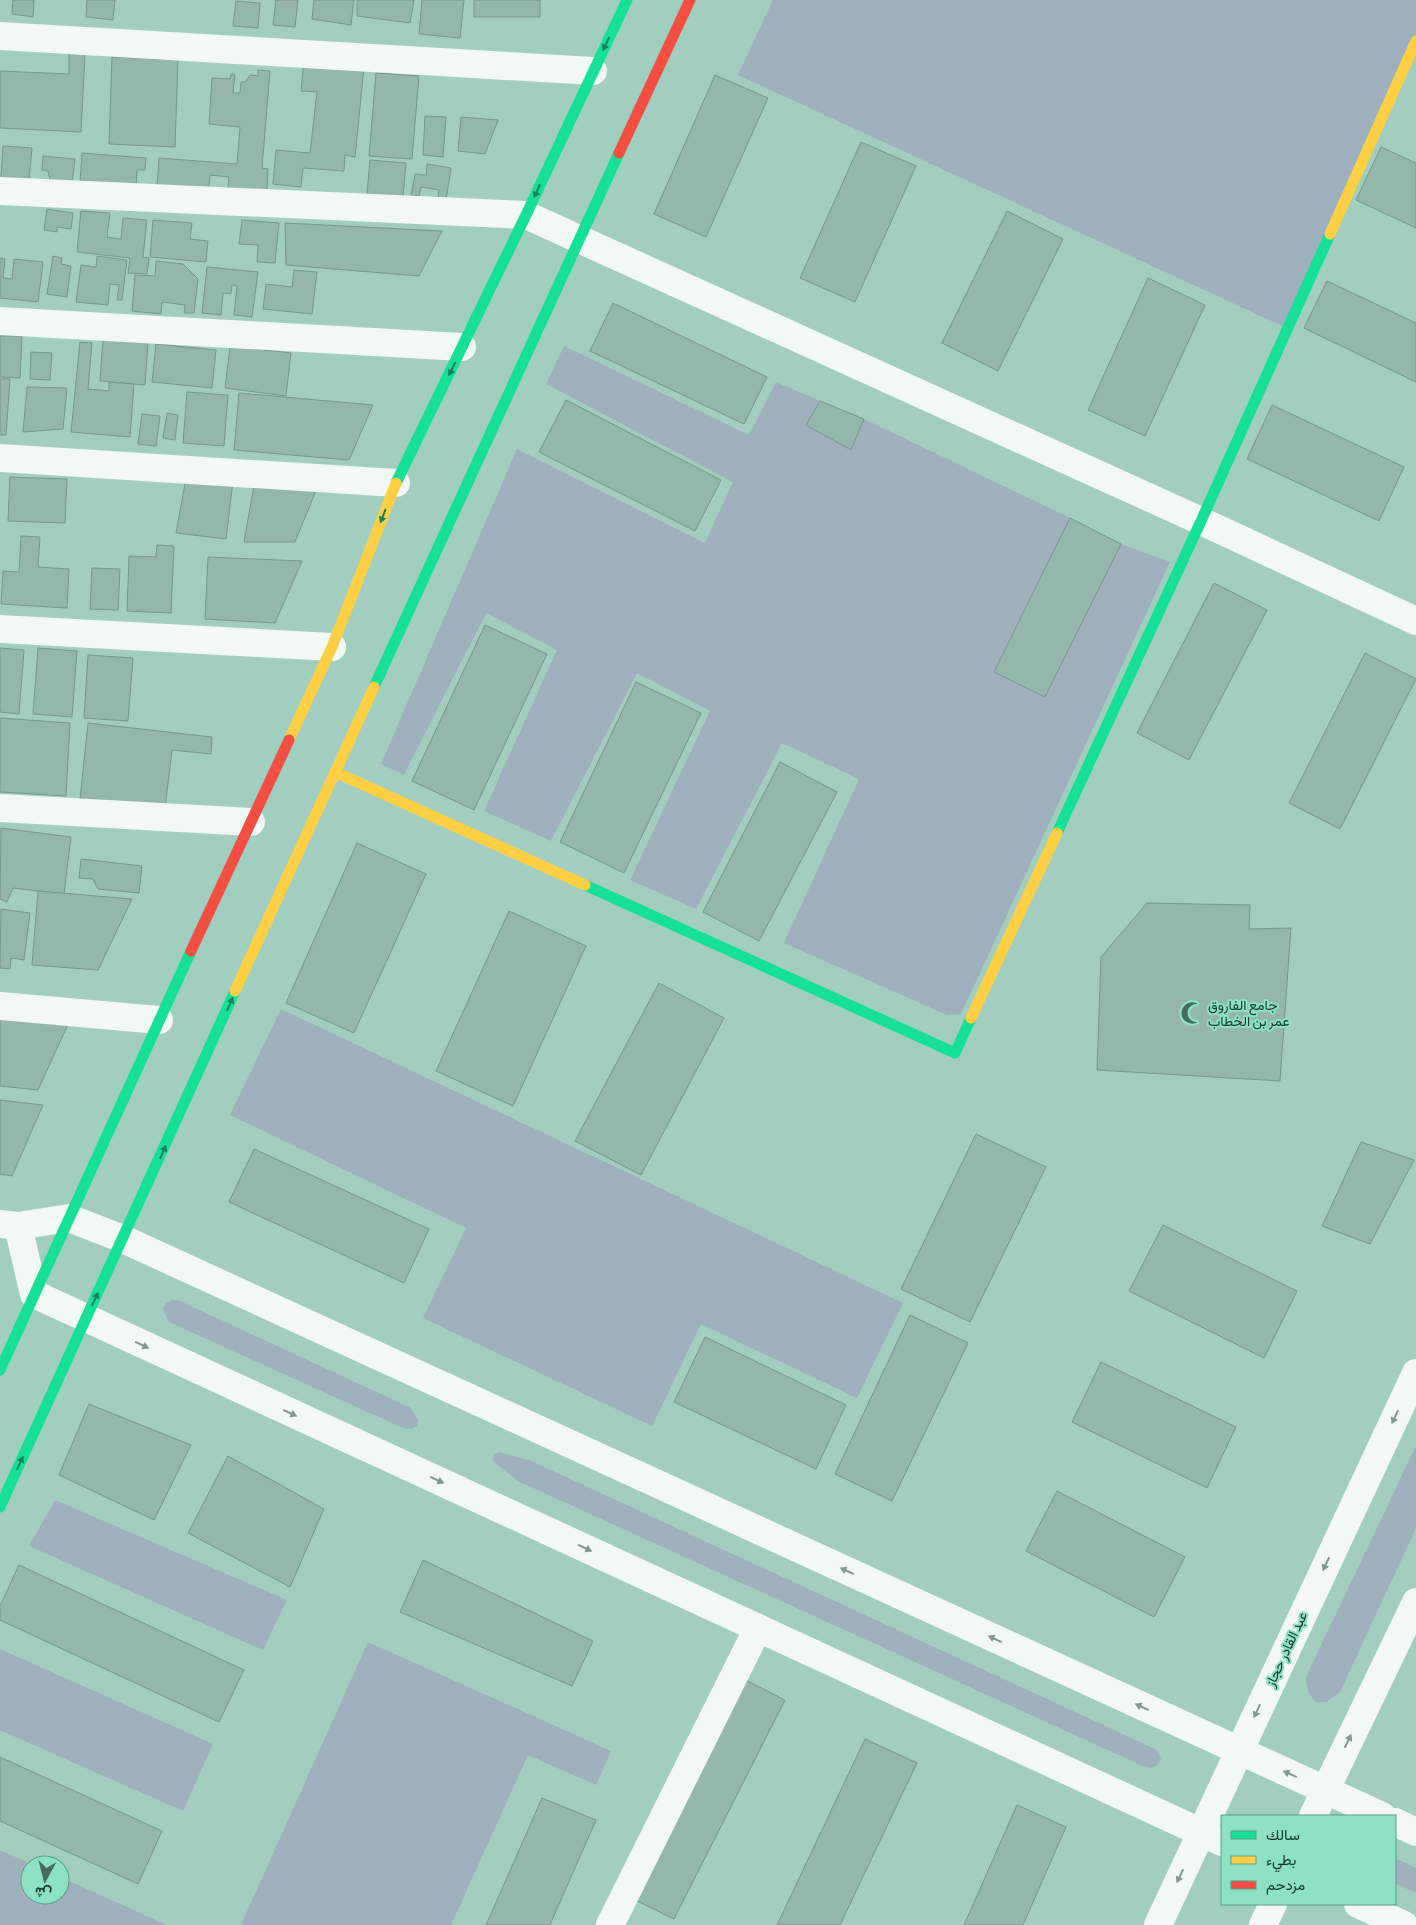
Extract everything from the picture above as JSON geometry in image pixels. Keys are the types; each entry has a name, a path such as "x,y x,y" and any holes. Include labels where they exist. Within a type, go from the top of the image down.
{"main road":[{"path":"0,1370 159,1020 332,647 396,482 526,215 627,0"},
{"path":"0,1507 690,0"},
{"path":"335,772 955,1053 1201,521 1416,42"}],"street":[{"path":"0,36 593,72"},
{"path":"0,191 526,215 1201,521 1416,621"},
{"path":"0,321 462,347"},
{"path":"0,458 396,482"},
{"path":"0,629 332,647"},
{"path":"0,808 252,822"},
{"path":"0,1006 159,1020"},
{"path":"1211,1837 34,1294 9,1225 69,1218 123,1239 1380,1815"},
{"name":"عبد القادر حجاز","path":"1158,1925 1211,1837 1238,1751 1416,1373"},
{"path":"1313,1815 1416,1602"},
{"path":"610,1925 758,1628"},
{"path":"1396,1822 1416,1832"},
{"path":"1263,1925 1273,1905"},
{"path":"1360,1905 1404,1925"}],"shaded area":[{"path":"773,0 1416,0 1416,43 1289,329 738,75"},
{"path":"564,346 749,435 776,382 820,401 806,425 864,419 1070,518 994,672 1044,697 1121,544 1170,562 961,1014 947,1015 784,943 859,779 782,743 696,909 630,880 710,711 637,673 551,841 484,811 557,650 486,613 404,775 381,764 517,449 705,543 733,482 546,384"},
{"path":"281,1009 903,1303 857,1398 701,1324 652,1426 423,1318 466,1228 230,1115"},
{"path":"172,1300 180,1301 411,1408 418,1420 417,1426 411,1429 403,1428 169,1322 163,1309 165,1304"},
{"path":"1416,1446 1416,1528 1340,1692 1326,1702 1316,1702 1308,1691 1306,1677"},
{"path":"499,1452 529,1460 1155,1749 1161,1760 1154,1767 1145,1767 518,1481 493,1461 494,1455"},
{"path":"55,1500 287,1600 263,1650 29,1546"},
{"path":"368,1642 611,1751 596,1785 528,1755 451,1925 241,1925"},
{"path":"0,1649 213,1744 183,1811 0,1730"},
{"path":"0,1850 20,1859 20,1905 70,1905 70,1881 167,1925 0,1925"},
{"path":"1396,1858 1416,1868 1416,1893 1396,1883"}],"building":[{"path":"13,0 34,0 33,17 12,14"},
{"path":"87,0 115,0 113,20 86,17"},
{"path":"276,0 298,0 295,27 273,25"},
{"path":"314,0 354,0 351,25 312,19"},
{"path":"357,0 414,0 410,23 357,16"},
{"path":"422,0 464,0 460,38 419,34"},
{"path":"474,0 540,0 540,17 474,17"},
{"path":"236,1 260,3 258,28 233,26"},
{"path":"69,52 85,53 81,132 0,128 0,71 69,74"},
{"path":"112,57 178,60 175,147 109,144"},
{"path":"304,60 364,67 355,157 345,155 344,171 303,168 301,187 273,184 276,150 310,153 317,92 301,91"},
{"path":"258,70 270,71 262,168 268,169 267,191 228,188 229,177 210,175 209,189 157,185 159,158 237,164 240,127 209,124 212,78 230,79 231,74 235,75 233,93 240,93 241,82 245,82 250,75 258,76"},
{"path":"376,73 419,76 412,159 369,156"},
{"path":"715,75 768,98 706,237 654,214"},
{"path":"425,116 446,117 443,157 423,155"},
{"path":"461,117 498,120 485,154 458,151"},
{"path":"861,142 916,166 855,302 800,278"},
{"path":"3,146 32,148 29,181 1,178"},
{"path":"1381,147 1416,163 1416,228 1356,200"},
{"path":"82,153 146,158 145,170 137,170 136,187 80,183"},
{"path":"43,156 75,159 72,182 50,180 48,171 42,170"},
{"path":"370,160 406,163 403,197 367,194"},
{"path":"427,164 451,168 446,200 438,198 439,190 421,187 419,196 411,195 415,174 426,175"},
{"path":"47,209 73,213 71,229 57,227 57,232 44,230"},
{"path":"81,211 110,213 107,237 121,239 123,218 147,220 143,257 149,258 147,274 128,273 130,258 77,252"},
{"path":"1007,211 1063,239 998,371 942,343"},
{"path":"153,220 192,223 190,239 208,241 206,262 150,257"},
{"path":"242,220 279,223 275,263 257,262 258,245 239,244"},
{"path":"285,223 442,231 419,276 286,265"},
{"path":"53,256 62,258 61,264 71,266 67,297 47,294"},
{"path":"97,256 127,260 122,300 117,300 119,285 110,284 108,305 76,302 81,265 96,267"},
{"path":"0,258 5,259 3,278 12,279 14,259 43,262 38,302 0,298"},
{"path":"156,261 183,264 198,279 194,313 184,313 185,305 162,302 161,314 132,311 135,275 155,276"},
{"path":"207,267 258,272 252,317 234,315 237,286 232,285 231,294 223,293 221,315 202,313"},
{"path":"294,270 317,272 312,314 263,309 266,284 292,287"},
{"path":"1148,278 1205,305 1145,436 1088,410"},
{"path":"1327,281 1416,323 1416,382 1304,328"},
{"path":"613,303 767,377 744,424 590,351"},
{"path":"0,336 22,336 20,378 0,377"},
{"path":"103,339 148,343 145,385 100,381"},
{"path":"80,342 92,343 88,389 109,391 109,382 134,384 130,437 71,432"},
{"path":"156,344 216,350 212,388 152,382"},
{"path":"230,346 291,353 286,396 225,388"},
{"path":"31,352 52,353 50,380 30,379"},
{"path":"0,379 10,379 6,435 0,435"},
{"path":"27,387 67,388 63,429 23,432"},
{"path":"187,392 228,395 224,446 183,443"},
{"path":"239,393 373,405 349,460 234,450"},
{"path":"566,400 721,480 695,531 539,452"},
{"path":"820,401 864,419 851,450 806,425"},
{"path":"1272,405 1404,467 1379,521 1247,459"},
{"path":"167,413 178,415 175,440 163,438"},
{"path":"142,414 160,416 156,446 138,444"},
{"path":"10,477 67,479 65,523 8,521"},
{"path":"186,478 233,481 226,539 176,533"},
{"path":"254,485 317,488 295,542 244,542"},
{"path":"1070,518 1121,544 1045,697 994,672"},
{"path":"21,536 40,537 38,567 69,569 67,608 1,604 3,571 19,572"},
{"path":"157,545 174,546 171,613 127,611 129,556 156,557"},
{"path":"208,557 302,561 275,623 205,619"},
{"path":"92,568 120,569 118,610 90,609"},
{"path":"1214,583 1267,610 1189,760 1137,733"},
{"path":"485,625 547,654 474,810 412,781"},
{"path":"0,648 24,650 19,714 0,712"},
{"path":"38,648 77,651 72,717 33,714"},
{"path":"1365,653 1416,679 1340,829 1289,803"},
{"path":"88,655 133,658 128,721 84,718"},
{"path":"636,682 701,713 624,873 560,842"},
{"path":"0,718 70,723 66,796 0,792"},
{"path":"88,723 212,737 211,754 172,750 165,808 80,799"},
{"path":"780,762 837,792 759,941 703,912"},
{"path":"1,828 71,837 64,894 13,888 7,902 0,899"},
{"path":"357,843 426,874 354,1033 286,1003"},
{"path":"81,859 142,866 139,893 98,889 93,879 79,878"},
{"path":"38,891 132,899 98,970 32,965"},
{"name":"جامع الفاروق عمر بن الخطاب","path":"1147,903 1250,905 1249,929 1291,928 1280,1081 1097,1070 1101,957"},
{"path":"1,909 30,913 24,960 11,958 10,969 0,968"},
{"path":"509,911 586,946 513,1106 436,1071"},
{"path":"659,983 724,1018 641,1175 575,1141"},
{"path":"0,1013 70,1020 38,1090 0,1086"},
{"path":"0,1100 43,1105 12,1176 0,1174"},
{"path":"976,1134 1046,1167 970,1322 901,1289"},
{"path":"1361,1142 1414,1160 1370,1244 1322,1226"},
{"path":"254,1149 429,1229 404,1283 229,1202"},
{"path":"1163,1225 1297,1291 1264,1358 1129,1291"},
{"path":"910,1315 968,1343 892,1501 835,1474"},
{"path":"705,1337 846,1405 816,1469 674,1402"},
{"path":"1101,1362 1236,1427 1207,1488 1072,1422"},
{"path":"89,1404 191,1445 154,1520 59,1475"},
{"path":"228,1456 324,1509 290,1587 188,1533"},
{"path":"1057,1491 1185,1557 1154,1617 1026,1551"},
{"path":"423,1560 593,1641 572,1686 400,1612"},
{"path":"19,1565 244,1670 219,1722 0,1620 0,1606"},
{"path":"734,1674 785,1700 674,1919 623,1894"},
{"path":"865,1739 917,1763 840,1925 777,1925"},
{"path":"0,1757 162,1831 138,1884 0,1821"},
{"path":"542,1798 596,1820 550,1925 486,1925"},
{"path":"1017,1805 1066,1827 1023,1925 964,1925"}],"traffic: fast":[{"path":"396,483 526,215 627,0"},
{"path":"374,687 619,153"},
{"path":"1057,833 1201,521 1330,234"},
{"path":"585,885 955,1053 971,1018"},
{"path":"0,1370 191,951"},
{"path":"0,1507 235,991"}],"traffic: slow":[{"path":"1330,234 1416,41"},
{"path":"289,740 332,647 396,483"},
{"path":"235,991 374,687"},
{"path":"335,772 585,885"},
{"path":"971,1018 1057,833"}],"traffic: jam":[{"path":"619,153 690,0"},
{"path":"191,951 289,740"}],"place":[{"name":"جامع الفاروق عمر بن الخطاب","path":"1192,1013"}]}
